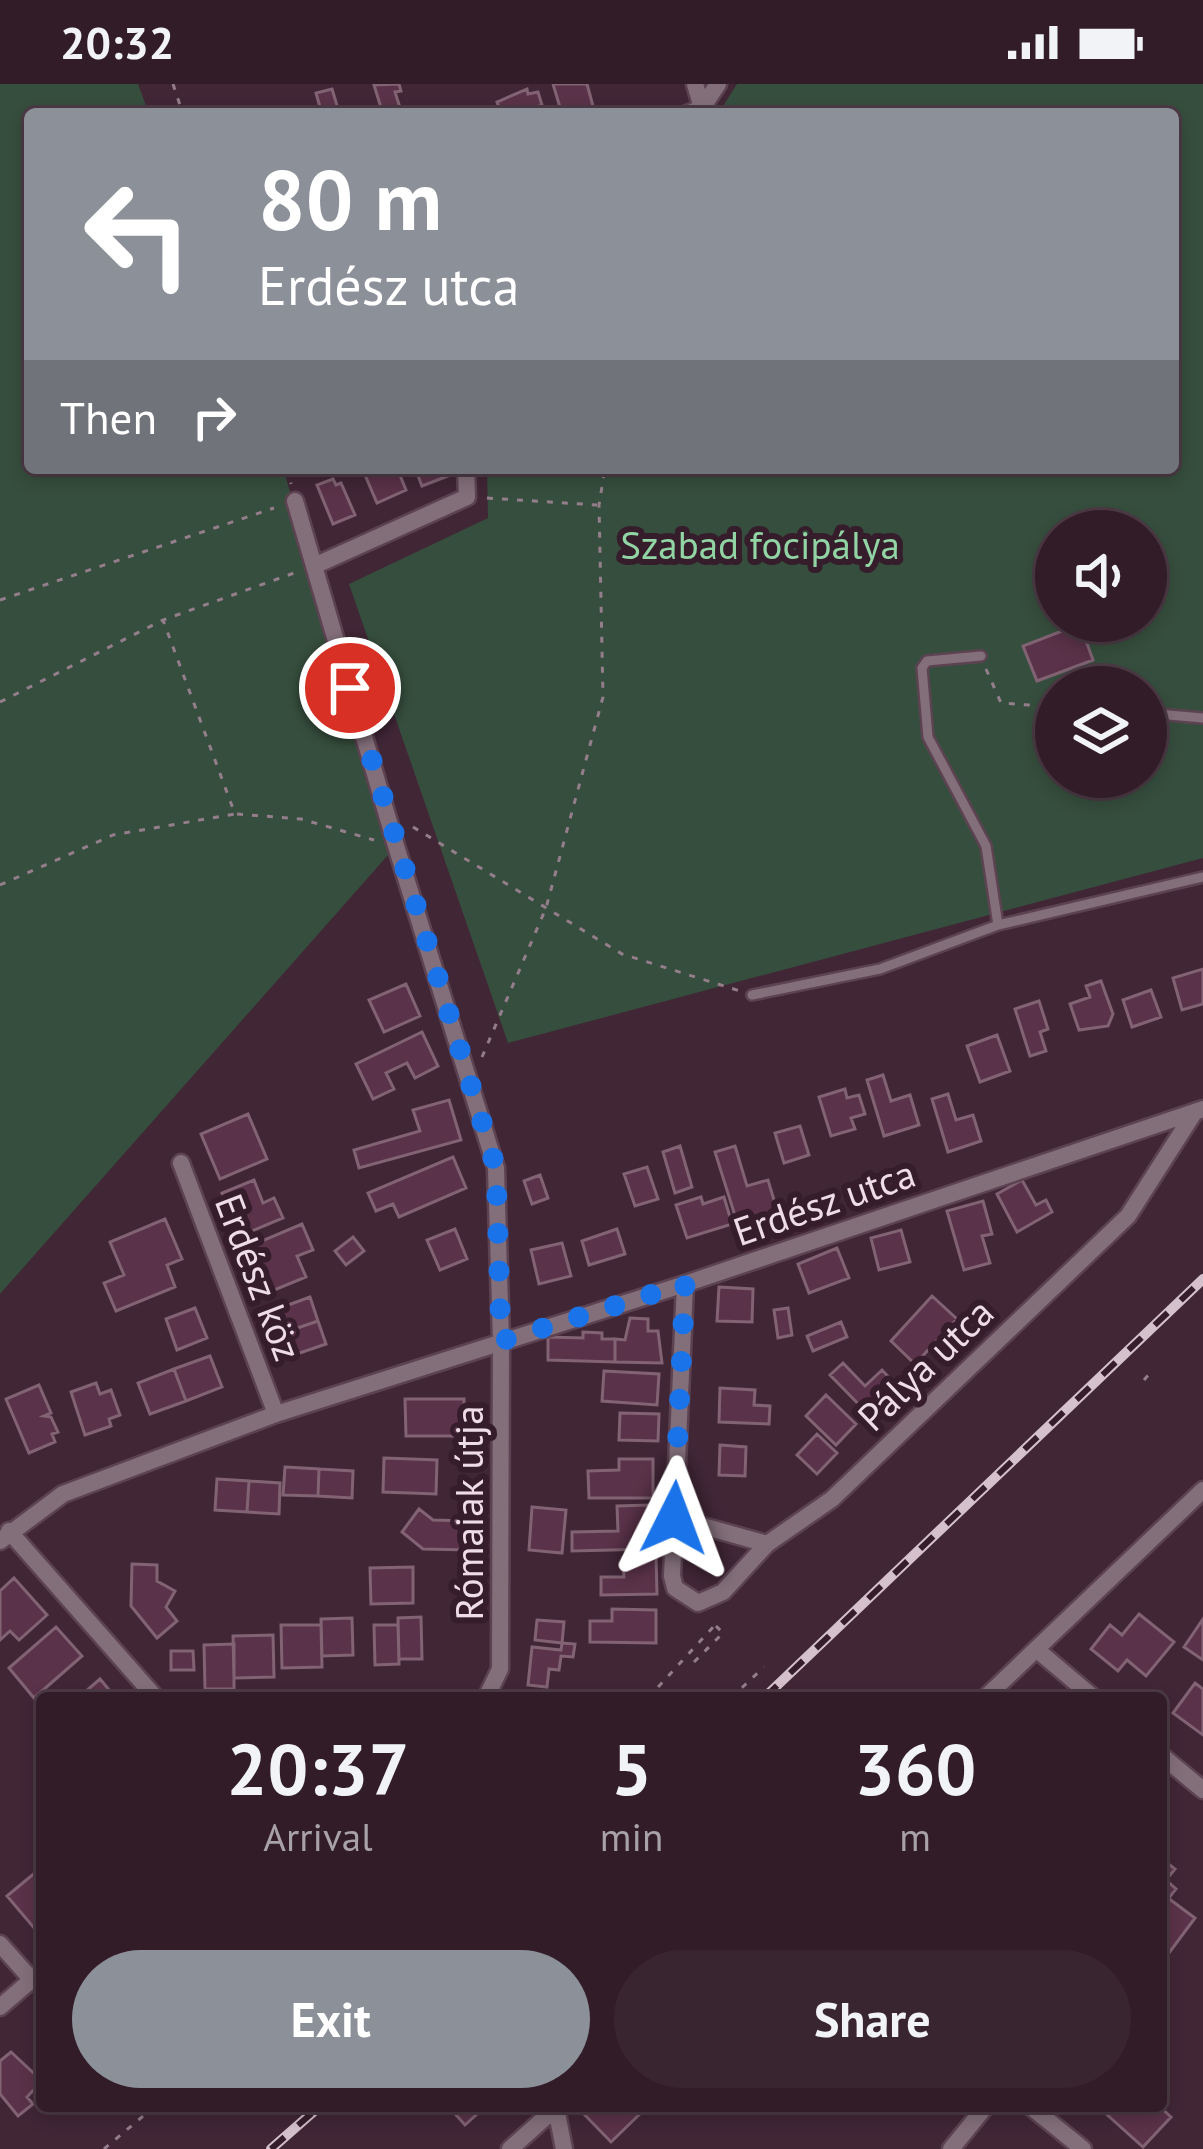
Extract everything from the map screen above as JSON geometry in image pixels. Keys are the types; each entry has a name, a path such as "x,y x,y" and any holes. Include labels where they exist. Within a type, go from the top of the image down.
{"street":[{"path":"698,108 718,84"},
{"path":"314,566 467,497 466,474"},
{"name":"Rómaiak útja","path":"296,500 385,810 496,1168 501,1341 500,1669 490,1692"},
{"name":"Erdész utca","path":"5,1536 63,1494 276,1414 685,1284 1198,1111"},
{"name":"Pálya utca","path":"674,1518 675,1588 698,1603 710,1600 767,1544 832,1499 1128,1216 1198,1111"},
{"name":"Erdész köz","path":"181,1163 276,1414"},
{"path":"685,1284 674,1518 767,1544"},
{"path":"991,1692 1203,1490"},
{"path":"5,1536 150,1692"},
{"path":"1036,1649 1087,1692"},
{"path":"1167,1760 1203,1790"},
{"path":"0,1944 36,1975"},
{"path":"0,2007 36,1977"},
{"path":"510,2149 551,2112"},
{"path":"558,2112 564,2149"},
{"path":"951,2149 981,2112"},
{"path":"1037,2112 1083,2149"}],"lane":[{"path":"981,656 927,661 922,668 928,737 986,846 998,925"},
{"path":"1167,715 1203,718"},
{"path":"752,995 880,968 998,925 1203,877"}],"path":[{"path":"470,1085 546,908 603,697 599,505 604,474"},
{"path":"467,497 599,505"},
{"path":"0,600 296,500"},
{"path":"0,702 163,620 314,566"},
{"path":"163,620 235,814"},
{"path":"981,656 1001,704 1035,706"},
{"path":"385,810 622,954 752,995"},
{"path":"0,885 113,835 235,814 301,819 396,846"},
{"path":"1144,1380 1150,1373"},
{"path":"654,1692 715,1625"},
{"path":"694,1662 722,1634"},
{"path":"737,1692 764,1667"},
{"path":"104,2149 147,2112"}],"green space":[{"path":"0,84 138,84 147,108 24,108 24,474 285,474 396,846 0,1294"},
{"name":"Szabad focipálya","path":"737,84 1203,84 1203,858 508,1043 349,584 488,518 487,474 1179,474 1179,108 722,108"}],"building":[{"path":"399,84 401,91 395,92 400,108 381,108 374,85"},
{"path":"553,84 587,84 593,106 560,108"},
{"path":"332,89 338,108 320,108 316,93"},
{"path":"527,89 528,94 538,92 542,105 499,108 497,102"},
{"path":"365,474 399,474 406,490 377,503"},
{"path":"417,474 453,474 422,486"},
{"path":"333,479 336,485 341,483 355,515 333,524 317,485"},
{"path":"1035,641 1086,642 1093,660 1077,666 1035,666 1035,676 1023,646"},
{"path":"1203,969 1203,1004 1182,1010 1173,978"},
{"path":"1101,981 1113,1014 1108,1026 1079,1030 1070,1004 1090,997 1086,986"},
{"path":"406,984 420,1016 384,1032 369,1000"},
{"path":"1151,990 1161,1017 1132,1027 1123,1000"},
{"path":"1039,1001 1048,1029 1040,1032 1046,1051 1030,1056 1015,1009"},
{"path":"422,1032 438,1066 415,1078 407,1063 386,1073 394,1089 373,1099 356,1064"},
{"path":"997,1035 1010,1071 980,1082 967,1046"},
{"path":"883,1075 891,1101 910,1095 919,1125 884,1136 867,1080"},
{"path":"845,1089 847,1098 859,1095 865,1114 851,1118 855,1129 831,1136 819,1097"},
{"path":"948,1094 956,1120 973,1115 981,1141 948,1152 932,1099"},
{"path":"449,1100 461,1140 359,1168 354,1150 420,1131 413,1110"},
{"path":"248,1114 267,1159 220,1179 201,1134"},
{"path":"800,1126 809,1155 784,1163 775,1133"},
{"path":"680,1146 692,1187 675,1193 663,1152"},
{"path":"735,1146 747,1186 768,1180 777,1210 737,1222 715,1152"},
{"path":"453,1157 466,1188 399,1217 393,1204 376,1211 368,1193"},
{"path":"647,1167 658,1199 635,1206 624,1174"},
{"path":"540,1175 548,1198 532,1204 524,1181"},
{"path":"254,1180 263,1203 274,1198 283,1218 240,1236 222,1193"},
{"path":"1022,1180 1036,1205 1046,1200 1052,1212 1017,1232 997,1194"},
{"path":"701,1197 703,1204 724,1197 732,1224 687,1238 676,1205"},
{"path":"983,1201 992,1234 982,1236 990,1263 964,1270 947,1211"},
{"path":"165,1219 182,1259 167,1265 175,1287 116,1311 104,1283 124,1275 110,1242"},
{"path":"302,1224 313,1250 297,1256 306,1277 267,1293 248,1247"},
{"path":"455,1229 467,1259 440,1270 427,1240"},
{"path":"617,1229 625,1254 589,1265 582,1241"},
{"path":"901,1230 910,1262 879,1270 871,1238"},
{"path":"353,1237 364,1251 346,1265 335,1251"},
{"path":"562,1243 571,1276 539,1284 531,1250"},
{"path":"837,1248 849,1278 809,1293 798,1264"},
{"path":"719,1287 753,1289 752,1322 717,1321"},
{"path":"932,1296 957,1319 915,1364 891,1341"},
{"path":"310,1297 318,1321 280,1334 272,1311"},
{"path":"195,1308 207,1338 177,1350 166,1319"},
{"path":"788,1308 792,1335 778,1338 774,1310"},
{"path":"630,1318 648,1319 648,1331 658,1331 662,1363 615,1362 615,1339 625,1340"},
{"path":"318,1321 326,1344 288,1357 280,1334"},
{"path":"841,1322 847,1337 813,1351 807,1336"},
{"path":"583,1332 615,1339 615,1362 548,1360 548,1337 583,1338"},
{"path":"210,1356 222,1387 186,1401 174,1369"},
{"path":"843,1363 865,1386 882,1370 904,1393 875,1421 830,1375"},
{"path":"174,1369 186,1401 150,1414 138,1383"},
{"path":"604,1371 659,1374 657,1405 602,1401"},
{"path":"96,1383 100,1394 111,1390 120,1415 109,1419 111,1426 85,1435 71,1392"},
{"path":"39,1385 51,1413 44,1416 51,1417 58,1432 52,1434 55,1442 29,1453 6,1399"},
{"path":"720,1388 755,1390 754,1405 770,1406 769,1424 719,1422"},
{"path":"826,1395 856,1424 836,1445 806,1416"},
{"path":"405,1399 464,1399 464,1436 406,1436"},
{"path":"620,1413 659,1414 658,1441 619,1440"},
{"path":"817,1434 837,1453 817,1474 797,1455"},
{"path":"720,1445 746,1447 745,1476 719,1475"},
{"path":"384,1458 437,1460 436,1494 383,1492"},
{"path":"619,1459 653,1459 653,1498 589,1498 588,1471 619,1470"},
{"path":"285,1467 319,1469 318,1496 283,1495"},
{"path":"319,1469 353,1471 352,1498 318,1496"},
{"path":"217,1479 249,1481 247,1512 215,1510"},
{"path":"249,1481 280,1483 279,1514 247,1512"},
{"path":"650,1505 651,1549 572,1551 572,1532 618,1531 617,1506"},
{"path":"532,1507 566,1510 562,1553 529,1550"},
{"path":"419,1509 433,1520 470,1521 469,1550 423,1549 402,1532"},
{"path":"656,1557 657,1594 601,1595 601,1577 624,1577 623,1558"},
{"path":"132,1564 157,1565 157,1581 175,1591 166,1607 177,1621 157,1638 131,1606"},
{"path":"413,1567 413,1603 371,1604 370,1568"},
{"path":"14,1578 47,1615 19,1640 10,1631 0,1640 0,1591"},
{"path":"612,1609 656,1610 656,1643 590,1642 590,1621 612,1621"},
{"path":"1139,1614 1174,1642 1146,1676 1127,1660 1118,1671 1091,1649 1110,1625 1122,1635"},
{"path":"421,1617 422,1659 399,1659 398,1618"},
{"path":"352,1618 353,1655 322,1656 321,1619"},
{"path":"1203,1619 1203,1660 1184,1647"},
{"path":"537,1620 564,1622 562,1643 535,1640"},
{"path":"281,1625 321,1625 322,1667 282,1668"},
{"path":"374,1625 398,1625 399,1664 375,1665"},
{"path":"56,1627 82,1656 34,1698 9,1668"},
{"path":"273,1635 274,1677 234,1678 233,1636"},
{"path":"562,1643 575,1644 573,1657 561,1656 559,1670 549,1669 547,1687 528,1685 532,1647 561,1650"},
{"path":"234,1644 234,1689 205,1689 204,1645"},
{"path":"171,1651 193,1651 194,1670 171,1670"},
{"path":"100,1679 111,1692 85,1692"},
{"path":"1195,1683 1203,1689 1203,1735 1173,1713"},
{"path":"36,1872 36,1928 35,1929 7,1896"},
{"path":"1167,1899 1195,1918 1167,1956"},
{"path":"11,2052 36,2075 36,2087 27,2097 33,2104 18,2116 0,2094 0,2061"},
{"path":"453,2112 479,2112 465,2125"},
{"path":"582,2112 642,2112 611,2142"},
{"path":"1104,2112 1166,2112 1171,2117 1143,2147"}],"railway":[{"path":"770,1692 1203,1279"},
{"path":"271,2149 313,2112"}],"route":[{"path":"350,688 496,1168 501,1341 685,1284 674,1518"}]}
